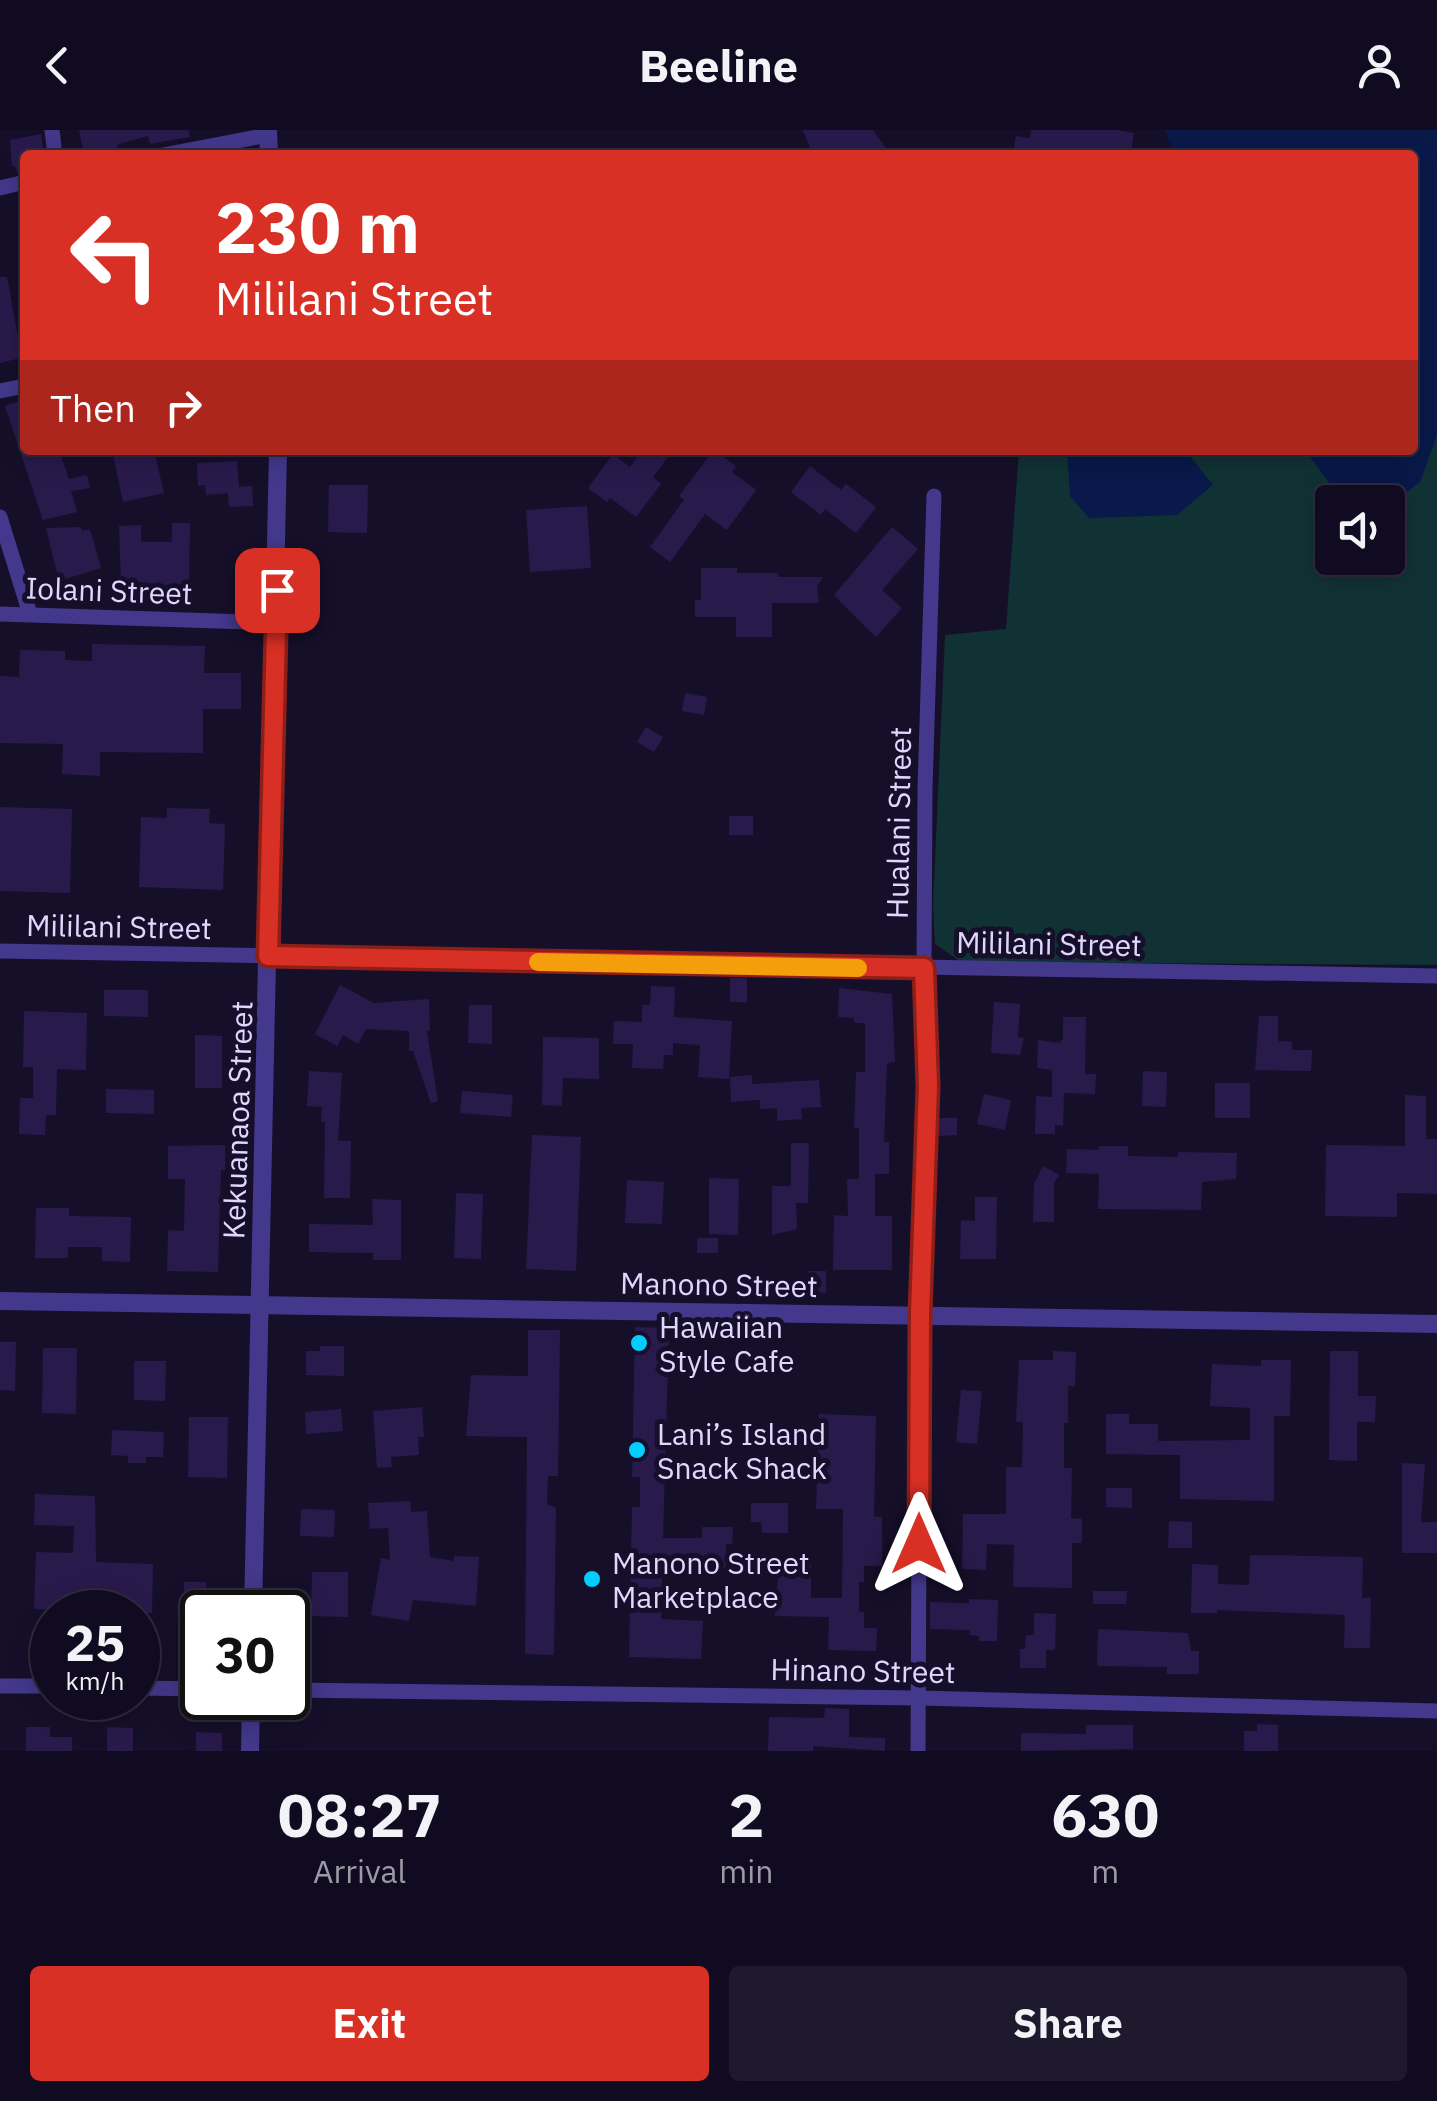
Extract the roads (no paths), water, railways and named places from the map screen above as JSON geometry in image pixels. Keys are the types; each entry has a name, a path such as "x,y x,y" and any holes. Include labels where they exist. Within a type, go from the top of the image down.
{"street":[{"path":"185,150 268,132"},
{"name":"Kekuanaoa Street","path":"253,1590 278,455"},
{"name":"Hualani Street","path":"918,1751 920,1314 928,1086 924,789 934,496"},
{"path":"0,517 30,614"},
{"name":"Iolani Street","path":"0,614 276,623"},
{"name":"Mililani Street","path":"0,951 1437,976"},
{"name":"Manono Street","path":"0,1301 1437,1324"},
{"path":"0,1686 30,1686"},
{"name":"Hinano Street","path":"310,1690 919,1698 1437,1711"},
{"path":"250,1751 251,1720"}],"water":[{"path":"1165,130 1437,130 1437,435 1420,482 1405,493 1405,485 1331,485 1309,455 1418,455 1418,150 1173,150"},
{"path":"1067,455 1189,455 1213,485 1177,515 1089,518 1070,496"}],"place":[{"name":"Hawaiian Style Cafe","path":"639,1343"},
{"name":"Lani’s Island Snack Shack","path":"637,1450"},
{"name":"Manono Street Marketplace","path":"592,1579"}]}
